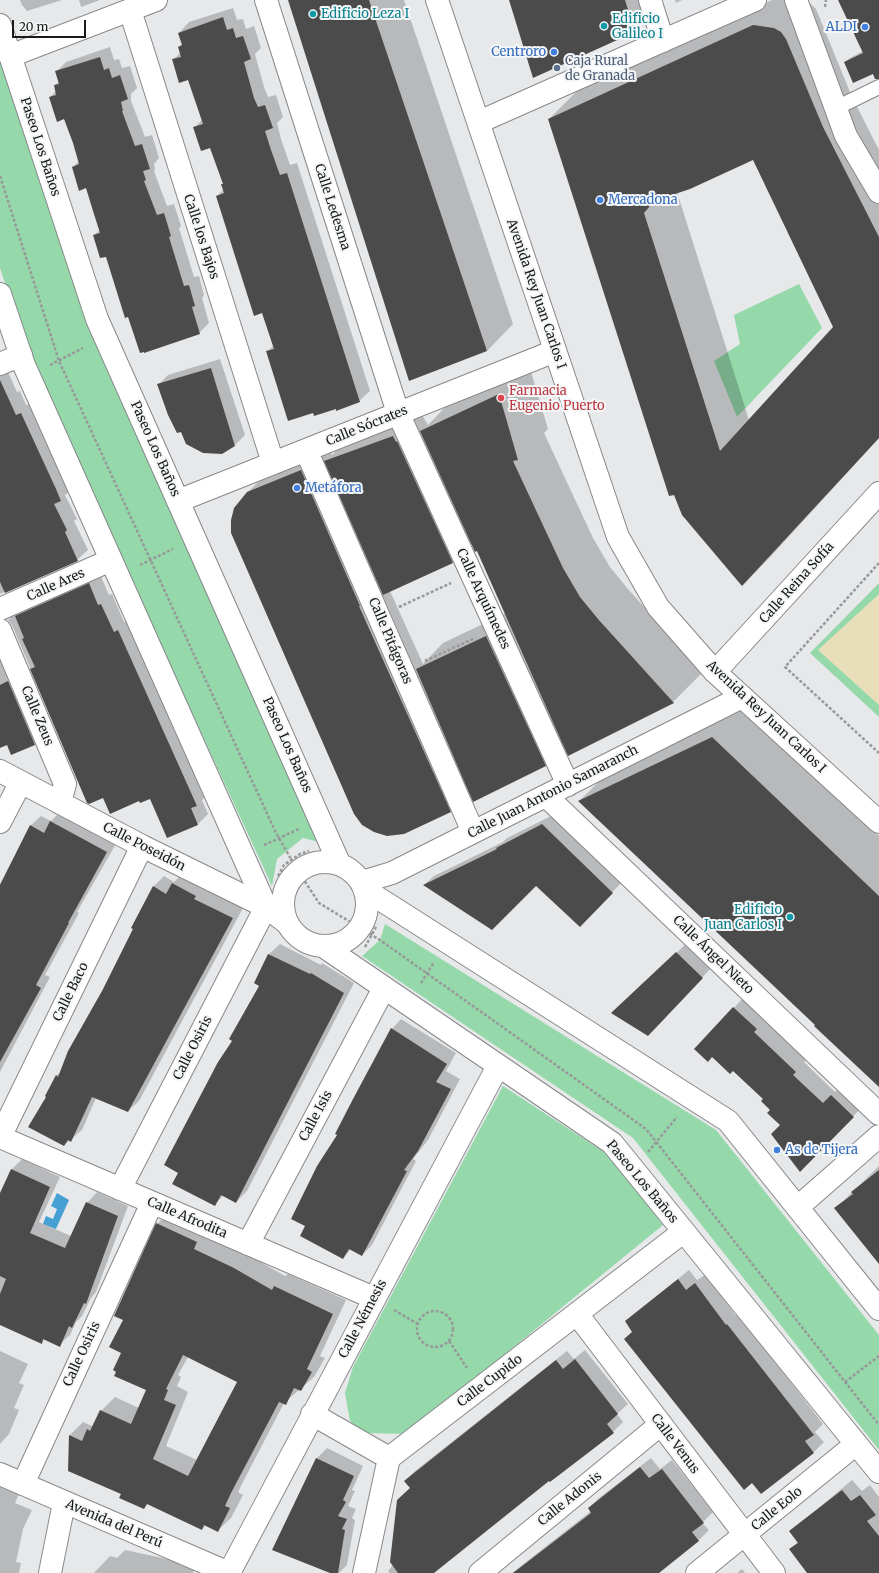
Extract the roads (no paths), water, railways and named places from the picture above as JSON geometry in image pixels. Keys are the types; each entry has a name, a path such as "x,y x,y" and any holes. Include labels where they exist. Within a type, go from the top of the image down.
{"street":[{"path":"10,56 156,0"},
{"name":"Calle Ledesma","path":"266,0 398,414"},
{"name":"Avenida Rey Juan Carlos I","path":"438,0 618,537 658,607 715,672 879,822"},
{"path":"650,0 663,41"},
{"path":"479,122 755,0"},
{"path":"796,0 846,136 879,192"},
{"name":"Calle los Bajos","path":"130,10 273,463"},
{"name":"Paseo Los Baños","path":"0,25 97,319 339,863"},
{"path":"0,294 28,375 266,907"},
{"name":"Calle Sócrates","path":"178,501 555,351"},
{"path":"0,364 20,355"},
{"name":"Calle Arquímedes","path":"398,414 568,785"},
{"name":"Calle Pitágoras","path":"306,450 473,832"},
{"name":"Calle Reina Sofía","path":"715,672 879,494"},
{"name":"Calle Ares","path":"0,609 115,568"},
{"name":"Calle Zeus","path":"0,630 65,784 60,803"},
{"name":"Calle Juan Antonio Samaranch","path":"363,886 392,873 742,697"},
{"name":"Calle Poseidón","path":"0,771 142,846 266,907 288,923 296,934 302,939 309,943 323,946"},
{"path":"0,822 21,782"},
{"name":"Calle Ángel Nieto","path":"546,796 879,1114"},
{"name":"Calle Baco","path":"0,1137 142,846"},
{"path":"288,923 283,909 288,883 298,871 319,861 339,863 354,872 363,886 368,899 368,908 363,923 366,932 353,936 337,944 323,946"},
{"path":"363,886 446,941 728,1121 879,1309"},
{"name":"Calle Osiris","path":"120,1189 266,907"},
{"name":"Paseo Los Baños","path":"323,946 612,1144 879,1472"},
{"name":"Calle Isis","path":"248,1244 384,988"},
{"name":"Calle Némesis","path":"229,1573 312,1414 498,1066"},
{"path":"798,1207 879,1136"},
{"name":"Calle Afrodita","path":"0,1137 374,1298"},
{"name":"Calle Osiris","path":"23,1484 152,1203"},
{"name":"Calle Cupido","path":"389,1458 683,1232"},
{"name":"Calle Venus","path":"577,1314 774,1573"},
{"path":"312,1414 389,1458 364,1573"},
{"name":"Calle Adonis","path":"480,1573 661,1424"},
{"name":"Calle Eolo","path":"697,1573 856,1444"},
{"name":"Avenida del Perú","path":"0,1474 64,1503 229,1573"},
{"path":"50,1573 64,1503"}],"lane":[{"path":"836,108 879,87"}],"water":[{"path":"57,1193 69,1200 56,1229 43,1224 46,1216 53,1219 57,1209 51,1206"}],"place":[{"name":"Edificio Leza I","path":"313,14"},
{"name":"Edificio Galileo I","path":"604,26"},
{"name":"ALDI","path":"865,27"},
{"name":"Centroro","path":"554,52"},
{"name":"Caja Rural de Granada","path":"557,68"},
{"name":"Mercadona","path":"600,200"},
{"name":"Farmacia Eugenio Puerto","path":"501,398"},
{"name":"Metáfora","path":"297,488"},
{"name":"Edificio Juan Carlos I","path":"790,917"},
{"name":"As de Tijera","path":"777,1150"}]}
